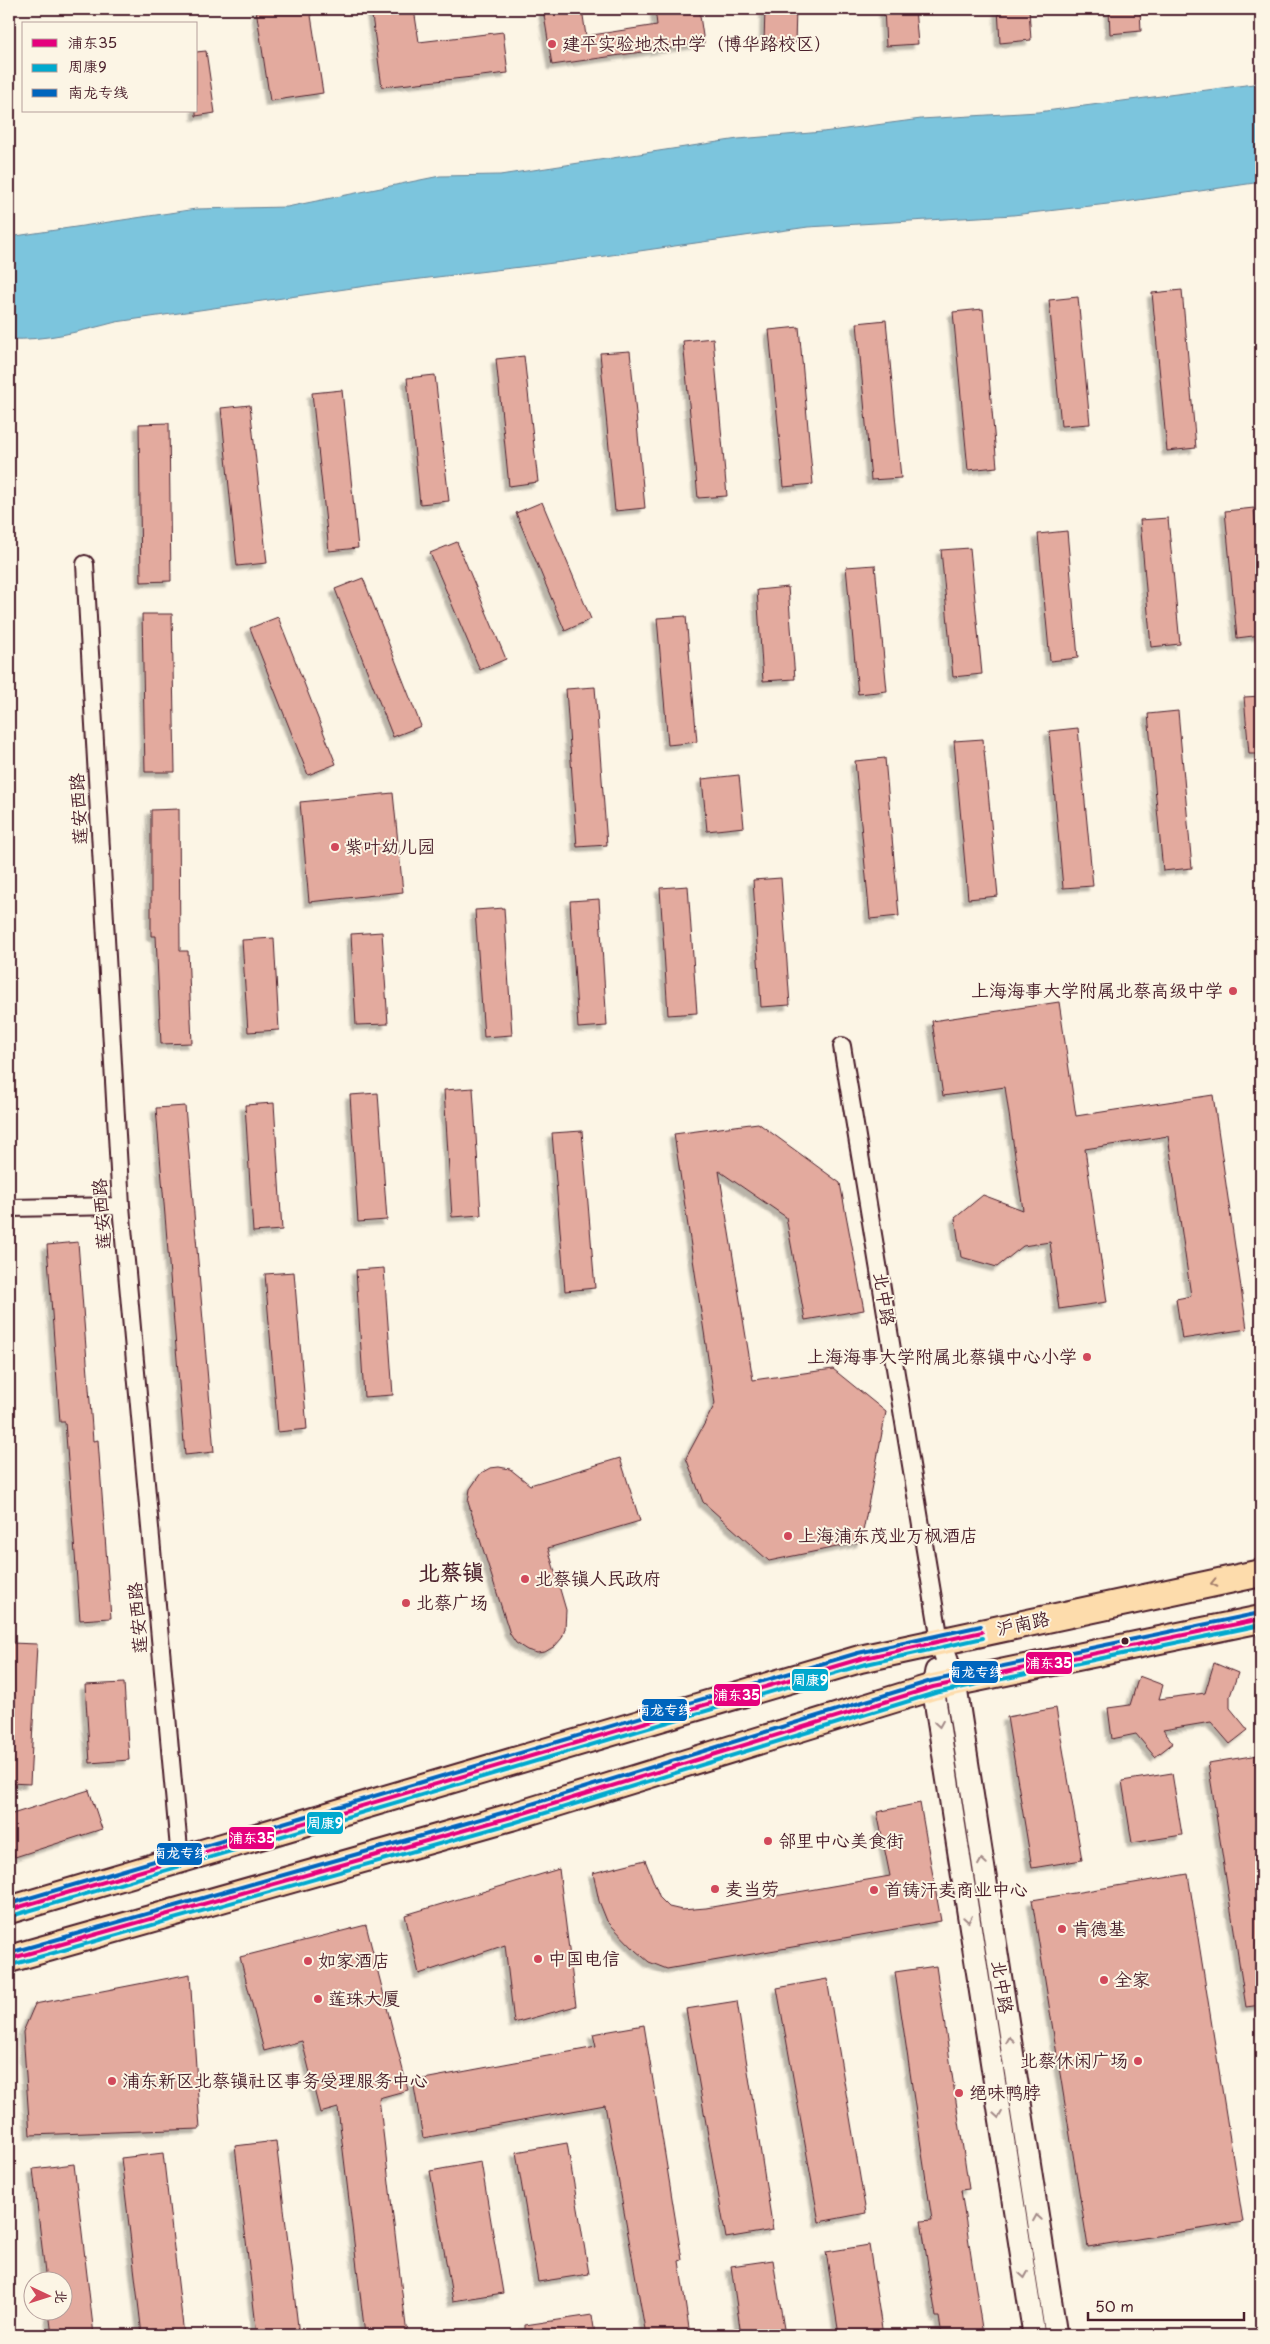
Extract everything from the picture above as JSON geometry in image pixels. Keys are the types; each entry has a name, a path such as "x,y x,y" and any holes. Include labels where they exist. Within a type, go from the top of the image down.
{"main road":[{"name":"沪南路","path":"9,1910 851,1662 940,1641 1261,1574"},
{"path":"9,1959 511,1817 944,1684 1261,1618"}],"street":[{"name":"莲安西路","path":"85,564 121,1206 180,1860"},
{"name":"北中路","path":"842,1046 940,1641 944,1684 1034,2335"},
{"path":"9,1208 121,1206"},
{"name":"北中路","path":"944,1684 1056,2335"}],"water":[{"path":"1261,83 1261,182 1125,202 1013,215 808,227 562,262 387,283 116,322 49,337 9,339 9,237 196,209 287,207 440,176 500,175 738,139 823,132 921,119 1038,112"}],"building":[{"path":"256,9 310,9 323,93 270,101"},
{"path":"371,9 414,9 419,42 503,32 508,73 382,87"},
{"path":"543,9 582,9 586,36 657,25 655,9 699,9 704,43 552,65"},
{"path":"765,9 796,9 795,44 764,42"},
{"path":"884,9 915,9 918,44 886,46"},
{"path":"998,9 1029,9 1031,40 1000,43"},
{"path":"1109,9 1140,9 1141,31 1110,34"},
{"path":"206,51 215,113 196,116 196,112 198,112 198,52"},
{"path":"1182,290 1196,448 1167,451 1152,293"},
{"path":"1078,297 1090,424 1061,426 1049,300"},
{"path":"983,309 997,467 968,470 953,312"},
{"path":"886,320 901,478 871,480 857,323"},
{"path":"799,327 813,484 784,487 769,330"},
{"path":"713,338 727,496 698,498 683,341"},
{"path":"630,351 645,508 615,511 600,353"},
{"path":"524,356 538,482 509,486 496,359"},
{"path":"435,375 449,501 420,504 407,378"},
{"path":"342,390 358,548 329,551 312,393"},
{"path":"250,405 267,563 237,566 221,408"},
{"path":"169,423 171,581 141,582 139,424"},
{"path":"542,502 591,619 565,631 516,513"},
{"path":"1254,508 1261,591 1261,635 1237,638 1225,511"},
{"path":"1168,518 1180,644 1151,647 1140,520"},
{"path":"1067,531 1078,658 1050,661 1038,534"},
{"path":"457,542 506,659 480,670 430,553"},
{"path":"970,548 982,674 953,677 941,550"},
{"path":"875,565 887,691 858,694 846,567"},
{"path":"363,578 421,726 393,737 335,589"},
{"path":"788,587 795,679 763,681 757,590"},
{"path":"142,614 172,614 175,772 145,772"},
{"path":"686,616 697,742 668,745 657,618"},
{"path":"278,617 336,764 308,775 250,628"},
{"path":"595,687 607,845 577,847 566,689"},
{"path":"1261,696 1261,754 1249,754 1244,697"},
{"path":"1178,711 1192,868 1163,871 1148,714"},
{"path":"1078,728 1093,886 1063,888 1049,731"},
{"path":"983,739 998,896 968,899 954,741"},
{"path":"885,758 899,916 870,919 855,761"},
{"path":"739,775 744,827 707,831 702,779"},
{"path":"393,793 403,892 309,902 300,802"},
{"path":"179,809 180,951 188,951 192,1043 161,1044 156,936 151,936 151,810"},
{"path":"781,878 790,1005 761,1007 753,880"},
{"path":"688,886 697,1013 668,1015 660,888"},
{"path":"599,899 607,1026 578,1028 570,901"},
{"path":"504,908 512,1035 484,1037 475,910"},
{"path":"382,932 388,1024 356,1025 351,934"},
{"path":"274,938 279,1030 248,1032 242,940"},
{"path":"1059,1002 1076,1116 1213,1095 1247,1329 1182,1339 1176,1299 1191,1296 1168,1136 1085,1149 1107,1302 1059,1309 1050,1242 1023,1246 997,1267 961,1257 955,1218 983,1195 1023,1210 1005,1087 943,1096 932,1021"},
{"path":"473,1088 481,1215 452,1217 444,1090"},
{"path":"378,1093 387,1220 358,1222 350,1095"},
{"path":"274,1103 282,1230 253,1232 245,1105"},
{"path":"185,1106 214,1452 185,1455 156,1108"},
{"path":"758,1123 840,1183 864,1310 805,1320 786,1217 719,1171 753,1380 833,1369 886,1412 861,1542 769,1561 703,1502 686,1458 715,1404 674,1134"},
{"path":"582,1131 595,1288 565,1291 552,1133"},
{"path":"78,1242 93,1441 98,1440 111,1618 80,1620 65,1422 60,1422 47,1245"},
{"path":"384,1268 393,1395 364,1397 356,1270"},
{"path":"294,1272 307,1429 278,1432 265,1274"},
{"name":"北蔡镇人民政府","path":"620,1458 640,1521 548,1548 566,1610 565,1629 562,1638 555,1646 545,1652 537,1653 527,1650 516,1643 510,1634 468,1502 470,1489 481,1473 490,1468 510,1469 530,1485"},
{"path":"11,1643 37,1644 30,1784 9,1783"},
{"path":"1214,1663 1238,1673 1230,1696 1230,1708 1248,1730 1230,1744 1211,1722 1163,1730 1173,1743 1155,1757 1136,1734 1112,1739 1108,1708 1130,1705 1139,1676 1163,1685 1159,1699 1205,1693"},
{"path":"124,1683 129,1760 90,1763 85,1685"},
{"path":"1056,1708 1082,1860 1032,1868 1007,1717"},
{"path":"1258,1755 1261,1777 1261,2005 1246,2007 1208,1763"},
{"path":"1172,1773 1182,1835 1132,1843 1122,1781"},
{"path":"89,1790 102,1829 15,1857 9,1838 9,1815"},
{"name":"首铸汗麦商业中心","path":"920,1803 941,1921 667,1969 649,1962 636,1951 607,1921 599,1901 593,1873 645,1860 660,1898 669,1907 682,1910 706,1908 890,1876 877,1812"},
{"name":"中国电信","path":"559,1869 576,2006 514,2023 505,1945 419,1974 405,1915"},
{"name":"北蔡休闲广场","path":"1188,1874 1243,2222 1088,2247 1032,1900"},
{"name":"莲珠大厦","path":"366,1925 408,2090 379,2098 407,2335 365,2335 338,2108 320,2113 302,2041 264,2051 240,1957"},
{"path":"936,1966 969,2189 961,2190 983,2335 942,2335 939,2317 936,2317 921,2221 932,2220 895,1972"},
{"name":"浦东新区北蔡镇社区事务受理服务中心","path":"190,1974 200,2129 30,2135 23,2032 35,2004"},
{"path":"827,1979 866,2213 819,2222 777,1988"},
{"path":"737,2001 773,2230 726,2238 686,2009"},
{"path":"644,2025 682,2260 679,2261 690,2335 646,2335 605,2105 423,2138 413,2081 596,2047 593,2034"},
{"path":"276,2141 299,2335 257,2335 235,2146"},
{"path":"567,2143 589,2274 538,2282 516,2152"},
{"path":"163,2153 184,2335 142,2335 121,2158"},
{"path":"481,2162 503,2293 453,2301 430,2171"},
{"path":"74,2164 94,2335 52,2335 50,2322 72,2322 72,2272 45,2272 33,2169"},
{"path":"869,2245 883,2335 839,2335 826,2252"},
{"path":"773,2260 785,2335 741,2335 731,2266"},
{"path":"592,2315 595,2335 525,2335 525,2325"}],"transit line":[{"name":"南龙专线","path":"9,1953 509,1811 931,1681 1260,1613"},
{"name":"浦东35","path":"9,1959 511,1817 933,1687 1261,1619"},
{"name":"周康9","path":"11,1965 513,1823 935,1693 1261,1625"},
{"name":"南龙专线","path":"9,1904 858,1653 981,1626"},
{"name":"浦东35","path":"9,1910 860,1659 982,1632"},
{"name":"周康9","path":"11,1916 862,1665 983,1638"}],"place":[{"name":"建平实验地杰中学（博华路校区）","path":"552,44"},
{"name":"紫叶幼儿园","path":"335,847"},
{"name":"上海海事大学附属北蔡高级中学","path":"1233,991"},
{"name":"上海海事大学附属北蔡镇中心小学","path":"1087,1357"},
{"name":"上海浦东茂业万枫酒店","path":"788,1536"},
{"name":"北蔡镇人民政府","path":"525,1579"},
{"name":"北蔡广场","path":"406,1603"},
{"name":"邻里中心美食街","path":"768,1841"},
{"name":"麦当劳","path":"715,1889"},
{"name":"首铸汗麦商业中心","path":"874,1890"},
{"name":"肯德基","path":"1062,1929"},
{"name":"中国电信","path":"538,1959"},
{"name":"如家酒店","path":"308,1961"},
{"name":"全家","path":"1104,1980"},
{"name":"莲珠大厦","path":"318,1999"},
{"name":"北蔡休闲广场","path":"1138,2061"},
{"name":"浦东新区北蔡镇社区事务受理服务中心","path":"112,2081"},
{"name":"绝味鸭脖","path":"959,2093"}],"district":[{"name":"北蔡镇","path":"451,1572"}]}
